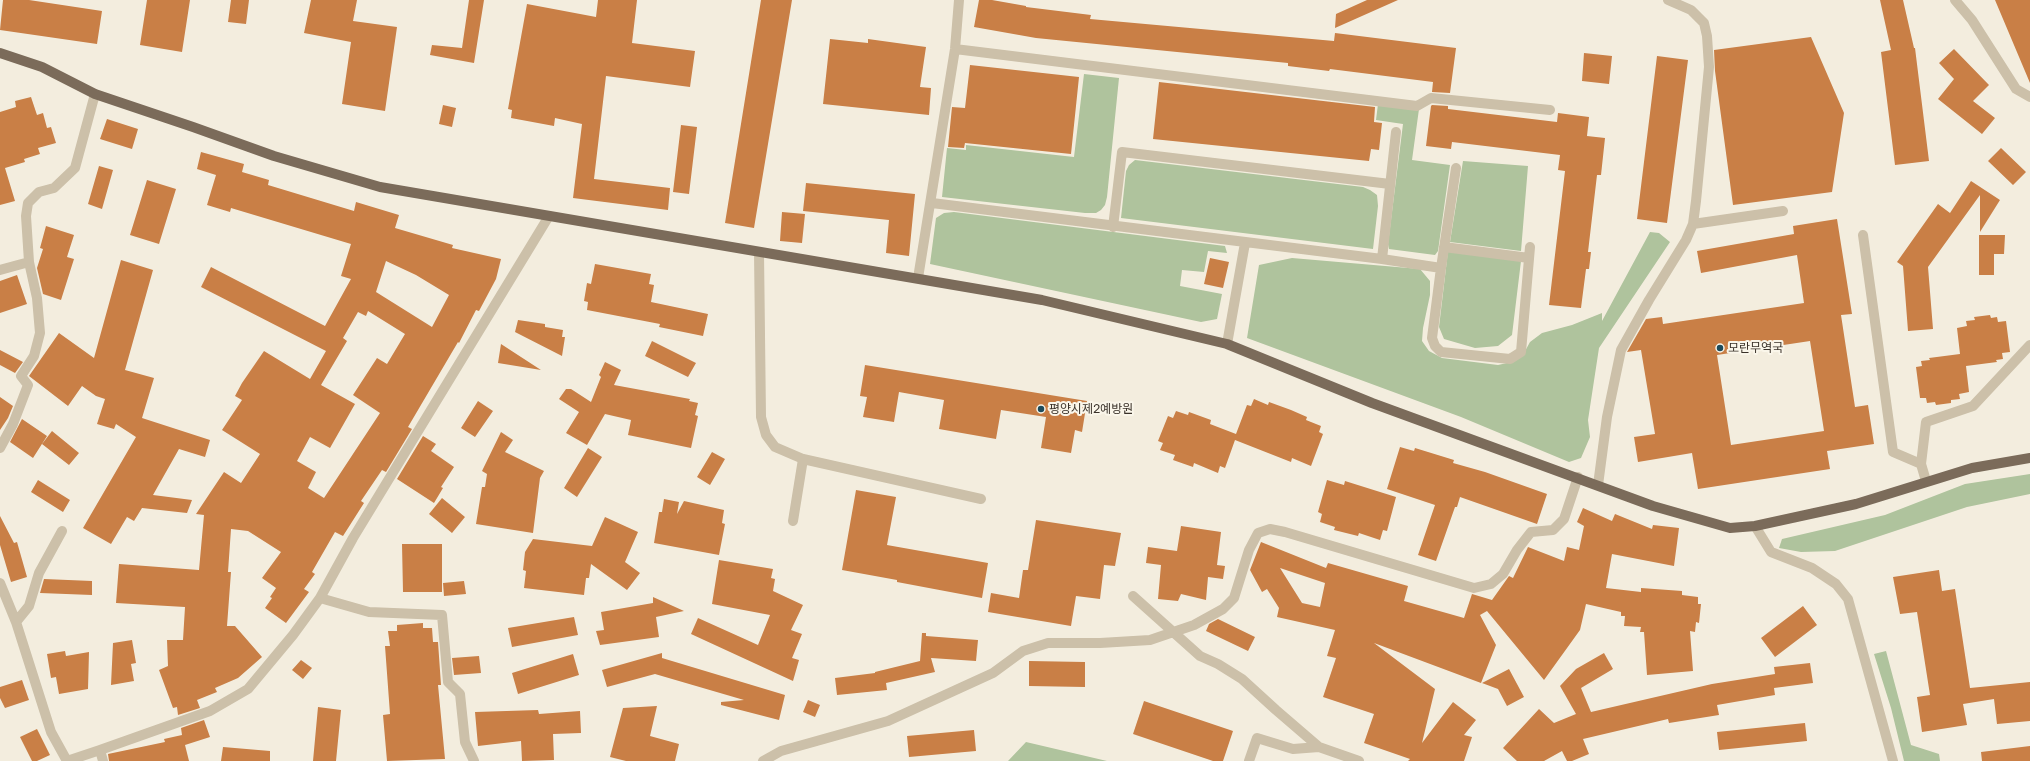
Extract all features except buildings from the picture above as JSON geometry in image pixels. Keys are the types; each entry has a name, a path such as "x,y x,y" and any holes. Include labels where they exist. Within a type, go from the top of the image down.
{"main road":[{"path":"0,53 42,67 95,94 274,156 380,188 1042,300 1227,344 1372,403 1578,477 1653,506 1730,528 1755,526 1856,504 1926,481 1972,468 2030,458"}],"street":[{"path":"918,278 932,203 955,49 959,0"},
{"path":"1598,485 1607,416 1621,350 1648,300 1686,240 1693,224 1709,67 1707,36 1704,23 1691,10 1668,0"},
{"path":"1955,0 1972,20 2016,89 2030,97"},
{"path":"955,49 1417,106 1431,98 1550,110"},
{"path":"0,448 13,424 28,385 21,376 34,356 40,333 37,298 29,262 26,216 28,203 39,192 54,188 74,168 95,94"},
{"path":"1382,259 1396,132"},
{"path":"1112,227 1122,152 1390,184"},
{"path":"1456,168 1432,338 1435,346 1441,352 1510,359 1521,352 1530,246"},
{"path":"932,203 1112,227 1382,259 1441,268"},
{"path":"1693,224 1783,211"},
{"path":"0,583 16,622 51,732 67,761 210,711 248,689 293,635 320,598 353,538 549,216"},
{"path":"1862,236 1893,452 1921,464"},
{"path":"1227,344 1245,243"},
{"path":"1444,247 1528,258"},
{"path":"759,252 761,418 766,435 775,447 803,459 981,499"},
{"path":"0,270 29,262"},
{"path":"1926,481 1921,464 1926,422 1973,406 2030,345"},
{"path":"793,520 803,459"},
{"path":"763,761 781,751 888,721 993,673 1023,651 1048,643 1100,643 1150,640 1194,625 1223,609 1234,598 1249,550 1258,533 1270,529 1474,588 1491,584 1503,574 1516,550 1531,532 1553,530 1564,519 1578,477"},
{"path":"1755,526 1771,552 1812,568 1836,584 1848,599 1893,761"},
{"path":"16,622 29,606 39,573 62,531"},
{"path":"1133,596 1200,656 1218,664 1242,679 1319,747 1359,761"},
{"path":"320,598 369,612 442,615 448,682 460,694 465,742 474,761"},
{"path":"1248,761 1257,738 1293,749 1319,747"},
{"path":"100,750 103,761"}],"green space":[{"path":"1084,74 1119,78 1107,197 1105,205 1101,210 1096,213 1085,213 942,197 947,148 966,150 966,145 1074,157"},
{"path":"1378,104 1419,109 1412,160 1450,165 1438,251 1435,255 1389,249 1388,244 1403,124 1376,120"},
{"path":"1135,160 1363,187 1377,195 1378,206 1373,249 1121,218 1126,171 1129,165"},
{"path":"1463,161 1528,166 1521,251 1450,242"},
{"path":"954,212 1225,246 1227,253 1208,251 1204,272 1182,270 1180,286 1222,294 1217,319 1201,322 930,264 936,218 944,213"},
{"path":"1650,232 1659,233 1670,242 1599,348 1588,420 1590,437 1581,458 1569,462 1461,417 1247,338 1259,265 1292,258 1420,269 1430,281 1430,295 1423,328 1422,341 1429,351 1442,358 1498,365 1507,363 1524,353 1530,342 1542,333 1572,325 1602,313 1602,321"},
{"path":"1448,251 1521,261 1512,335 1498,346 1475,348 1444,339 1439,327"},
{"path":"2030,474 2030,494 1967,507 1835,551 1801,552 1779,548 1782,539 1885,515 1965,484"},
{"path":"1886,651 1911,745 1939,754 1940,761 1904,761 1891,708 1874,654"},
{"path":"1026,742 1107,761 1008,761"}],"place":[{"name":"모란무역국","path":"1720,348"},
{"name":"평양시제2예방원","path":"1041,409"}]}
